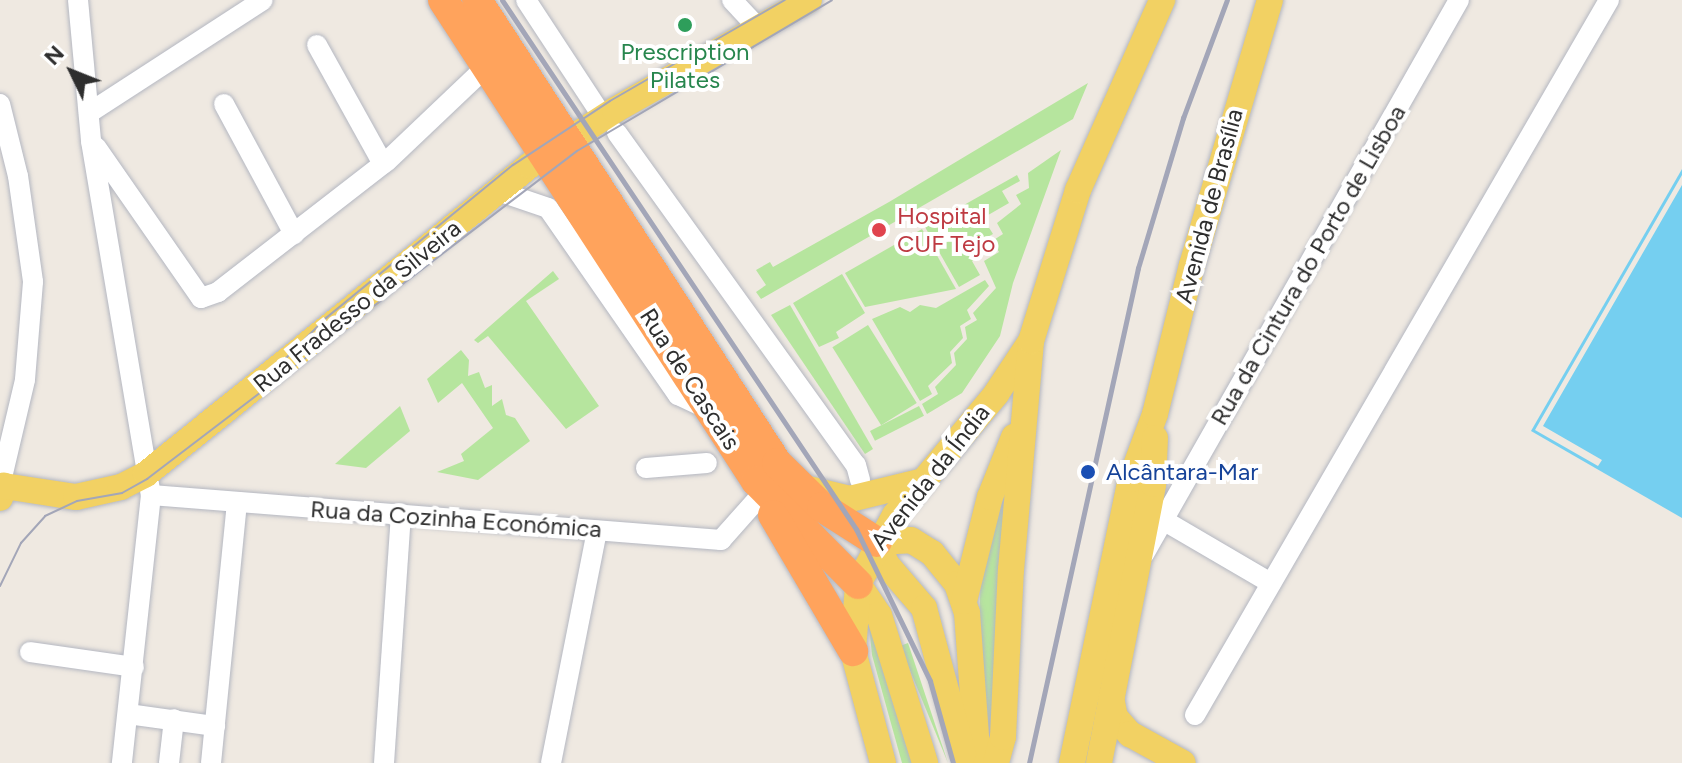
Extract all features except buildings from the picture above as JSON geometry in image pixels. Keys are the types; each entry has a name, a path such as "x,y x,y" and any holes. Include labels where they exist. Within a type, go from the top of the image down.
{"highway":[{"path":"443,0 487,66 558,147"},
{"path":"477,0 558,147"},
{"name":"Rua de Cascais","path":"558,147 707,408 759,488 858,584"},
{"name":"Rua de Cascais","path":"558,147 777,463 801,487 877,542"},
{"path":"759,488 853,651"}],"main road":[{"name":"Rua Fradesso da Silveira","path":"1,490 64,502 121,487 148,485 498,191 558,147 610,125 809,0"},
{"name":"Avenida da Índia","path":"996,763 1003,737 1016,494 1028,404 1031,341 1087,166 1162,0"},
{"name":"Avenida de Brasília","path":"1072,763 1131,479 1155,414 1192,265 1270,0"},
{"name":"Avenida da Índia","path":"883,763 853,651 858,584 877,542 920,482 996,394 1031,341"},
{"path":"978,763 964,601 990,497 1028,404"},
{"name":"Avenida de Brasília","path":"1094,761 1153,484 1155,414"},
{"path":"801,487 850,499 920,482"},
{"path":"964,601 949,570 932,553 911,540 877,542 887,565 924,608 965,763"},
{"path":"858,584 879,615 924,761"},
{"path":"1111,692 1121,725 1183,763"},
{"path":"1077,731 1094,761 1155,748"}],"street":[{"path":"78,0 91,141 148,485 134,667 122,763"},
{"path":"89,113 263,0"},
{"path":"526,0 610,125 856,465 860,480"},
{"path":"732,0 759,29"},
{"name":"Rua da Cintura do Porto de Lisboa","path":"1134,572 1459,0"},
{"path":"1195,715 1609,0"},
{"path":"317,45 383,164"},
{"path":"91,141 201,298 218,292 383,164 487,66"},
{"path":"0,104 7,158 33,282 25,380 1,490"},
{"path":"224,104 294,234"},
{"path":"498,191 548,208 678,395 707,408"},
{"path":"646,468 707,463"},
{"name":"Rua da Cozinha Económica","path":"148,485 237,502 721,540 759,488"},
{"path":"211,763 237,502"},
{"path":"384,763 401,514"},
{"path":"1163,520 1271,583"},
{"path":"551,763 597,530"},
{"path":"30,652 134,667"},
{"path":"128,714 215,726"},
{"path":"169,763 174,719"}],"green space":[{"path":"1088,83 1073,119 761,299 756,292 766,285 756,270 770,262 773,267 889,202"},
{"path":"1061,150 1013,283 1000,336 962,393 927,414 922,404 938,394 935,387 956,365 954,353 967,339 965,327 977,320 973,313 996,288 984,261 999,252 992,241 1003,234 997,223 1021,204 1016,195 1029,188 1028,173"},
{"path":"1017,175 1020,181 1002,191 1009,203 983,218 993,234 982,240 988,251 972,261 980,275 959,287 925,227"},
{"path":"922,229 956,289 865,307 845,273"},
{"path":"553,271 559,279 526,301 599,406 566,429 488,336 478,343 474,340"},
{"path":"842,274 865,313 836,332 839,338 819,347 793,303"},
{"path":"985,280 989,286 967,310 971,319 960,326 963,338 950,352 952,363 928,386 932,394 920,401 872,319 900,307 910,312 920,305 936,308"},
{"path":"790,305 873,449 865,454 771,315"},
{"path":"868,325 917,403 881,425 832,347"},
{"path":"461,350 469,360 468,376 479,372 485,388 492,385 492,406 502,399 506,415 515,418 530,441 478,480 437,472 464,461 461,454 493,428 462,383 438,403 427,379"},
{"path":"400,406 410,431 366,468 335,464"},
{"path":"919,406 924,416 875,441 870,431"},
{"path":"1012,465 992,744 987,762 978,654 981,571"},
{"path":"868,614 916,763 902,763 872,655"},
{"path":"908,643 948,763 900,646"}],"water":[{"path":"1682,169 1682,518 1531,431"}],"pier":[{"path":"1682,175 1682,185 1543,426 1602,460 1598,466 1535,430"}],"tram line":[{"path":"286,358 326,318 513,165 610,101 785,0"},
{"path":"0,586 21,543 45,516 77,501 122,493 147,479 577,151 832,0"}],"railway":[{"path":"502,0 856,529 930,681 953,763"},
{"path":"1029,763 1138,268 1183,118 1227,0"}],"place":[{"name":"Prescription Pilates","path":"685,25"},
{"name":"Hospital CUF Tejo","path":"879,230"},
{"name":"Alcântara-Mar","path":"1088,472"}]}
